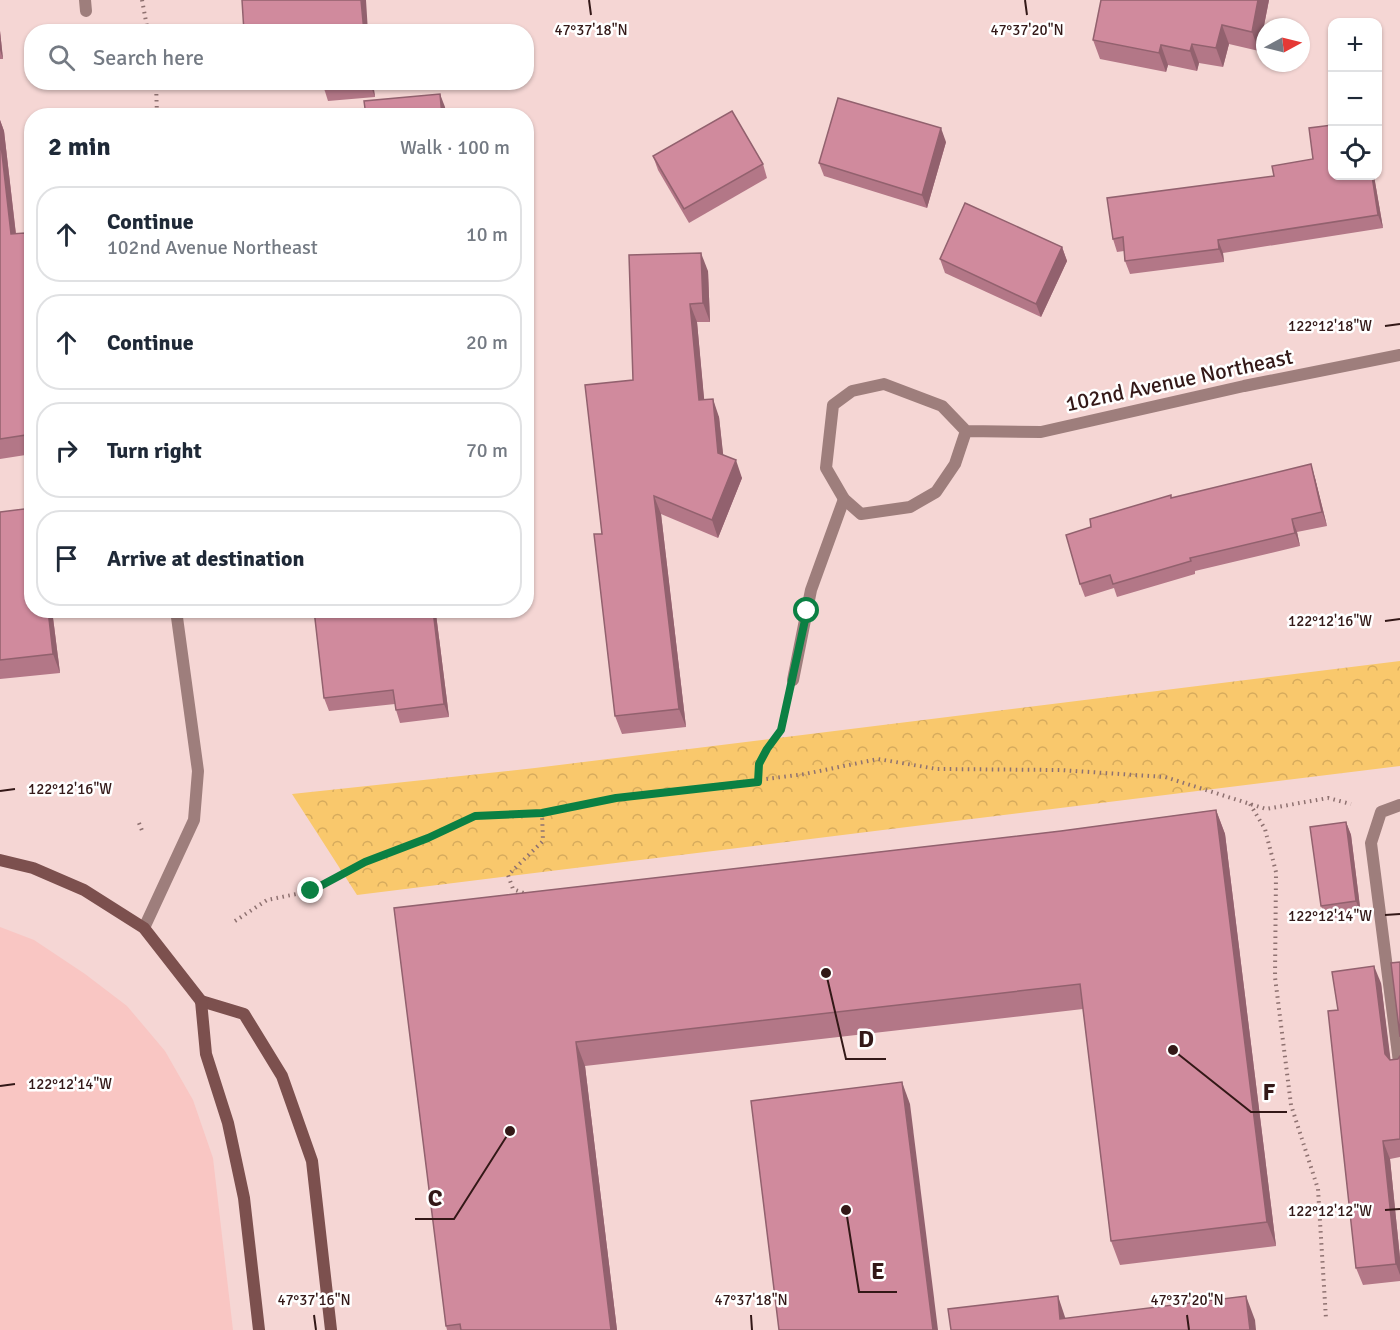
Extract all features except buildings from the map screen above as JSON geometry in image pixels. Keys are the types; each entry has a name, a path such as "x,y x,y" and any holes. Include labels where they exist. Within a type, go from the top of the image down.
{"street":[{"name":"102nd Avenue Northeast","path":"966,431 1041,432 1244,386 1400,355"},
{"path":"884,384 915,394 942,406 966,431 955,465 936,492 910,507 861,514 844,499 826,468 833,405 852,391 884,384"},
{"path":"793,680 811,590 844,499"},
{"path":"144,928 194,820 198,771 177,618"},
{"path":"1400,805 1381,812 1371,843 1400,1070"},
{"path":"0,860 33,868 84,890 144,928 201,1001 206,1054 228,1123 244,1198 259,1330"},
{"path":"201,1001 244,1014 282,1076 312,1161 331,1330"}],"path":[{"path":"142,0 146,24"},
{"path":"156,90 156,108"},
{"path":"758,782 759,764 781,730 793,680"},
{"path":"235,921 267,900 311,891 365,862 428,838 475,816 542,813 616,798 758,782 878,759 937,769 1060,770 1165,777 1266,809 1328,798 1381,812"},
{"path":"1250,804 1265,829 1276,872 1275,977 1291,1105 1318,1189 1326,1319"},
{"path":"536,898 513,889 508,875 543,841 542,813"},
{"path":"138,823 143,833"}],"shaded area":[{"path":"0,927 34,940 85,974 127,1006 165,1051 193,1100 213,1158 233,1330 0,1330"}],"green space":[{"path":"1400,661 1400,766 357,895 292,794 535,768"}],"place":[{"name":"D","path":"826,973"},
{"name":"F","path":"1173,1050"},
{"name":"C","path":"510,1131"},
{"name":"E","path":"846,1210"}],"route":[{"path":"311,891 365,862 428,838 475,816 542,813 616,798 758,782 759,764 781,730 807,611"}]}
